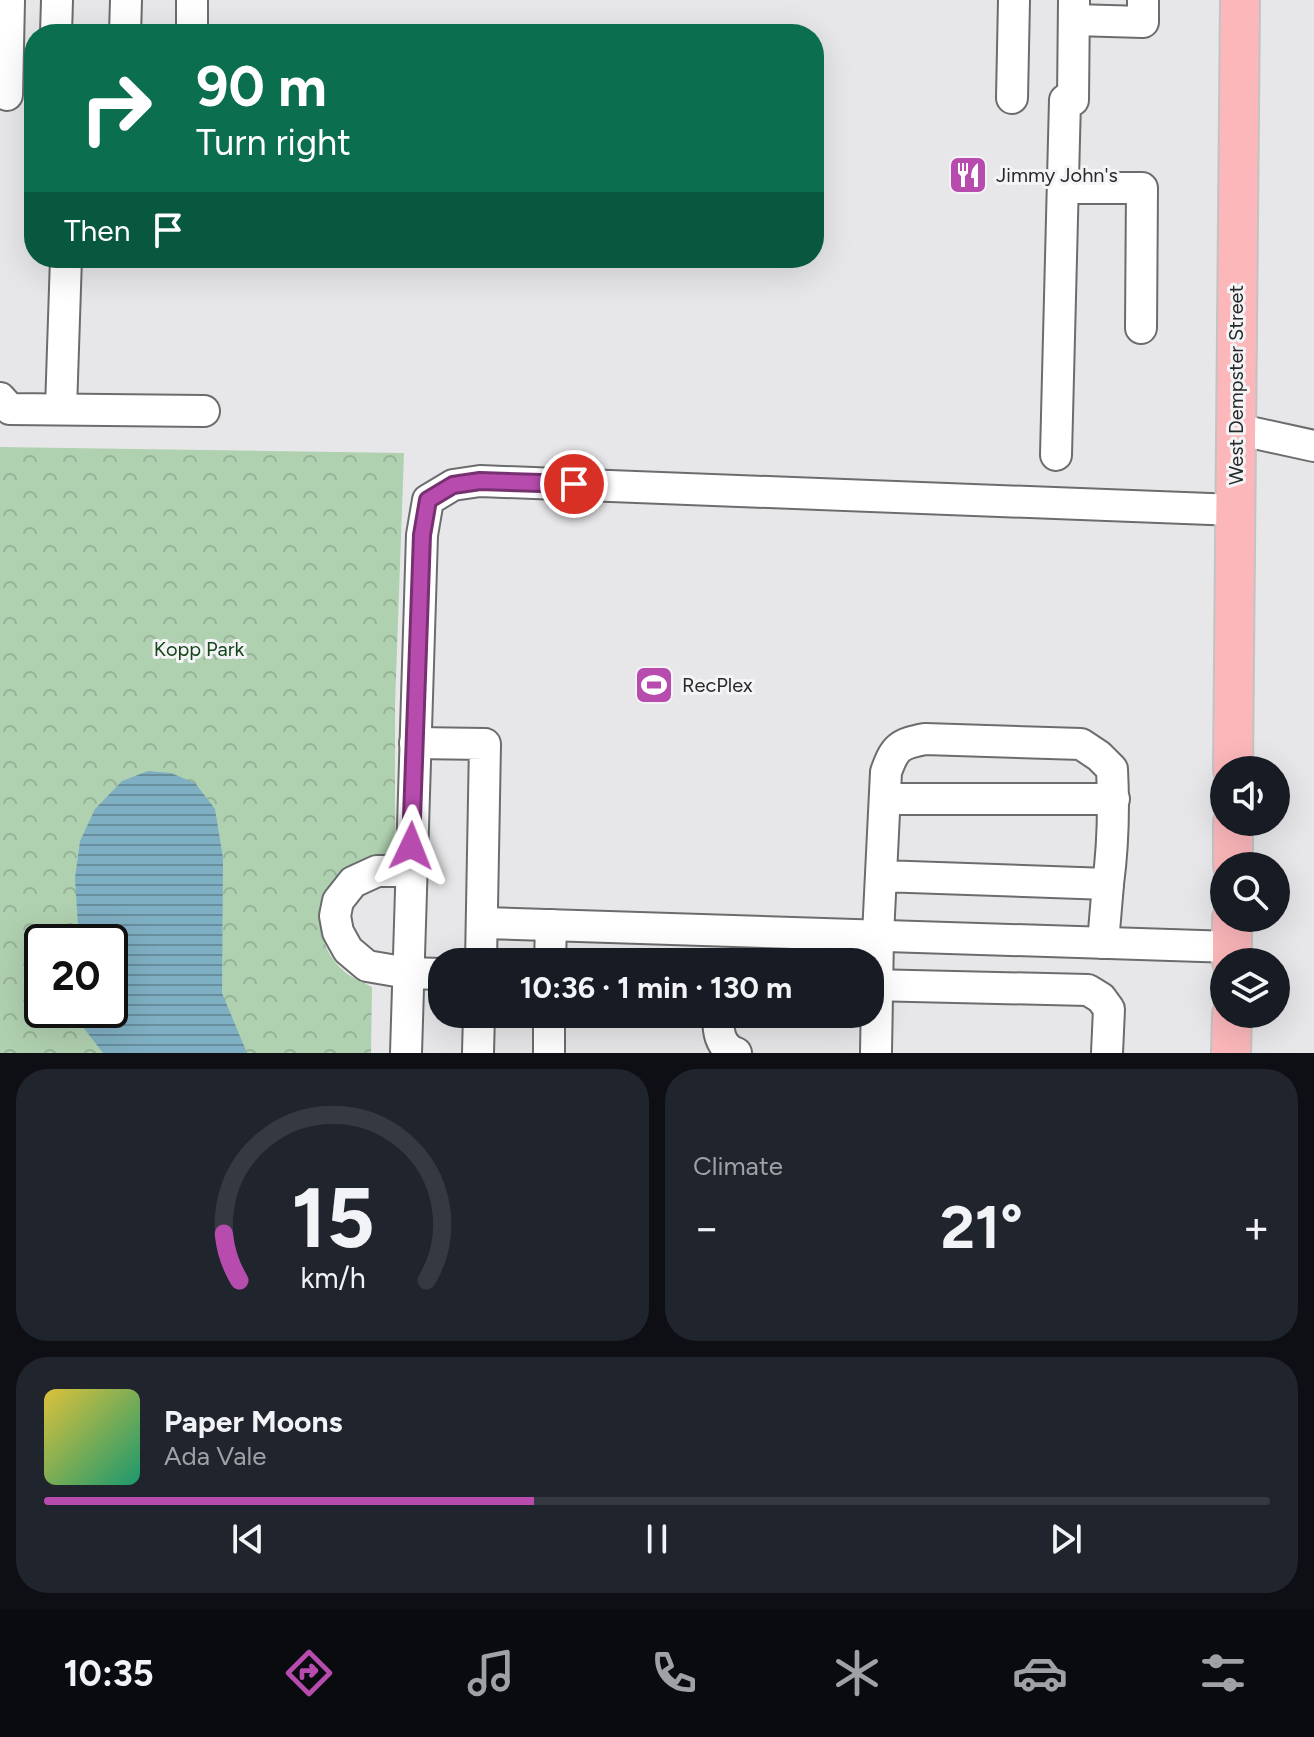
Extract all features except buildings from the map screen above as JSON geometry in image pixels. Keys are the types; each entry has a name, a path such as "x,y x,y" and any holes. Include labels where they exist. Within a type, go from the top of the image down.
{"main road":[{"name":"West Dempster Street","path":"1233,756 1240,0"},
{"path":"1231,1053 1232,1028"}],"street":[{"path":"9,0 14,98"},
{"path":"56,24 57,0"},
{"path":"125,24 126,0"},
{"path":"192,0 192,24"},
{"path":"1012,98 1014,0"},
{"path":"1056,455 1064,188 1074,10 1143,22 1143,0"},
{"path":"1064,188 1142,188 1141,328"},
{"path":"61,409 66,268"},
{"path":"0,398 10,409 204,411"},
{"path":"1236,429 1314,446"},
{"path":"406,1053 422,535 428,500 453,485 480,481 1236,510"},
{"path":"877,948 886,772 892,756 903,743 925,739 1081,744 1112,769 1112,852 1103,943"},
{"path":"415,743 485,744 482,948"},
{"path":"885,799 1114,799"},
{"path":"410,871 377,871 353,882 338,901 335,916 338,932 348,950 367,966 428,974"},
{"path":"881,876 1108,884"},
{"path":"483,923 1103,943 1232,942"},
{"path":"550,948 551,925"},
{"path":"884,985 1088,990 1101,998 1109,1009 1107,1053"},
{"path":"478,1053 479,1028"},
{"path":"549,1028 549,1053"},
{"path":"720,1028 722,1043 736,1053"},
{"path":"875,1028 876,1053"}],"green space":[{"name":"Kopp Park","path":"0,447 404,453 395,706 395,855 362,861 344,873 325,899 321,930 333,959 348,974 372,987 371,1053 0,1053"}],"water":[{"path":"148,771 171,773 195,783 215,809 223,858 222,993 247,1053 103,1053 84,1028 128,1028 128,924 78,924 75,878 80,841 95,809 122,781"}],"place":[{"name":"Jimmy John's","path":"968,175"},
{"name":"RecPlex","path":"654,685"}],"route":[{"path":"411,846 422,535 428,500 453,485 480,481 574,484"}]}
